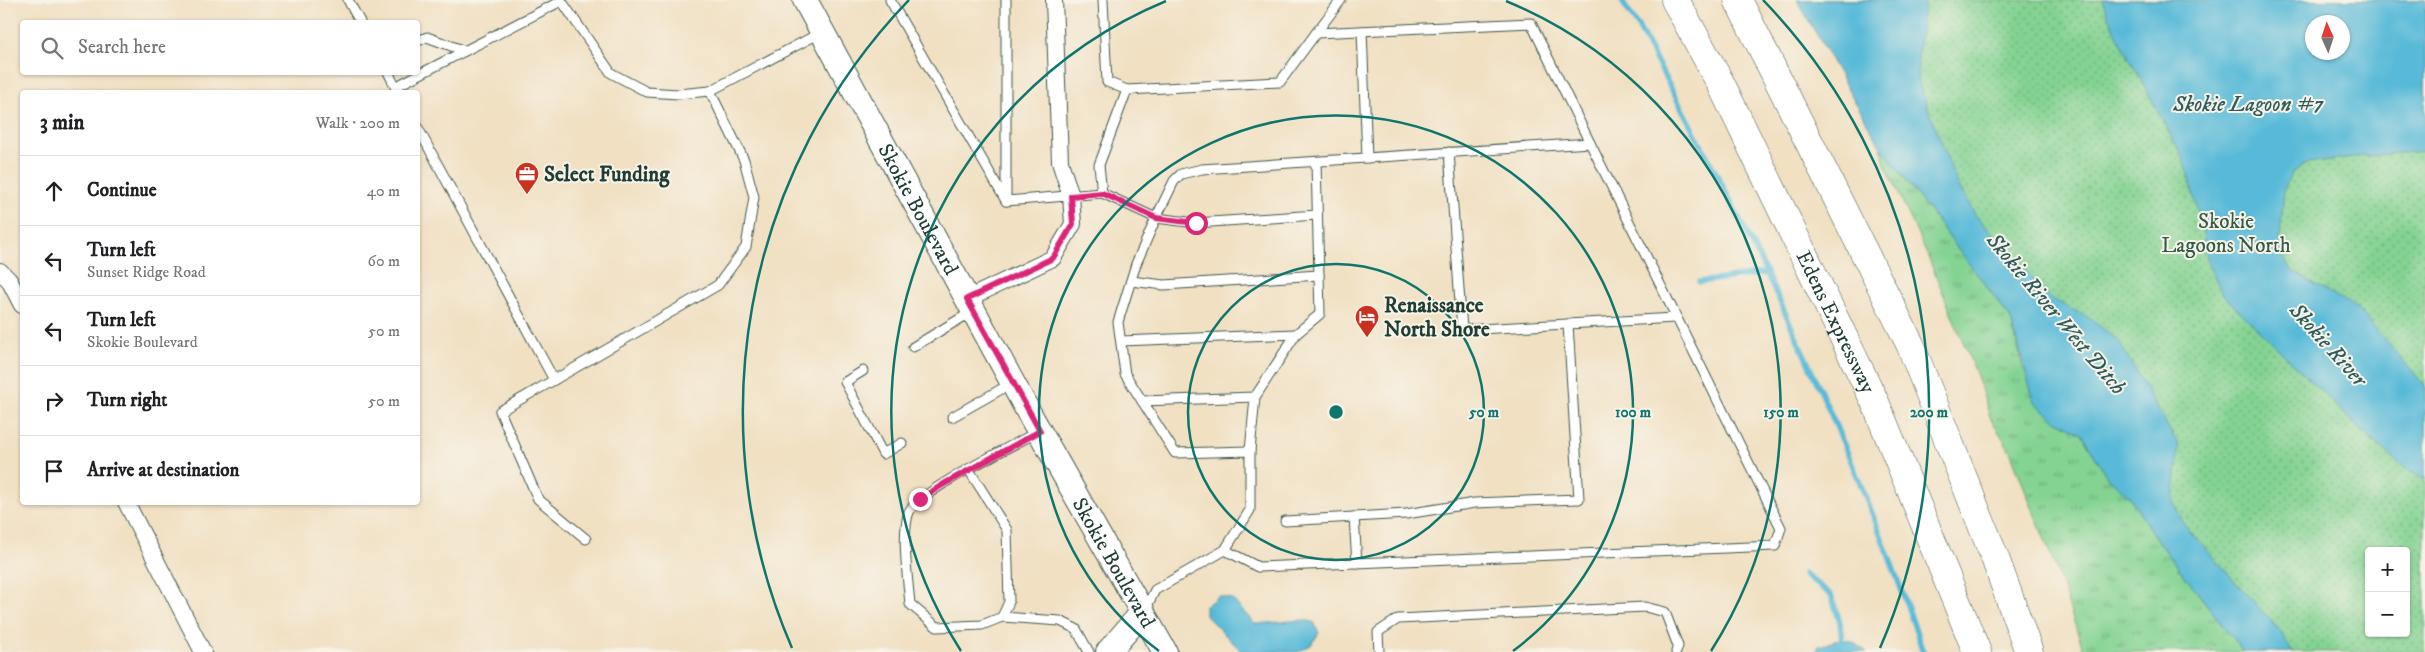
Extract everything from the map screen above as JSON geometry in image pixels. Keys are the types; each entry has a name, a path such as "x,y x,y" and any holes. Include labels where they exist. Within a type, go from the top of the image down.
{"highway":[{"name":"Edens Expressway","path":"1675,0 1721,84 1875,402 1977,652"},
{"path":"1740,2 1910,344 1995,558 2028,652"}],"main road":[{"name":"Skokie Boulevard","path":"805,0 1013,383 1165,652"},
{"path":"1108,652 1143,612"}],"street":[{"path":"970,305 1053,258 1073,224 1071,196 1060,162 1054,0"},
{"path":"0,271 9,280 20,301"},
{"path":"128,505 203,652"}],"lane":[{"path":"348,0 359,20"},
{"path":"390,75 397,90 561,0 611,74 647,92 678,94 710,91 822,32"},
{"path":"890,0 1006,201"},
{"path":"1006,0 1006,201"},
{"path":"1103,0 1107,82 1127,90 1280,82 1341,0"},
{"path":"1224,550 1258,566 1357,563 1775,546 1781,528 1675,318 1531,23 1316,33"},
{"path":"1362,31 1367,158"},
{"path":"420,40 427,37 465,51"},
{"path":"1102,193 1100,165 1127,90"},
{"path":"586,539 538,499 500,411 718,285 746,247 754,197 744,160 710,91"},
{"path":"420,132 554,380"},
{"path":"1250,451 1175,453 1125,374 1118,322 1131,281 1156,218 1174,180 1181,174 1202,169 1590,143"},
{"path":"1449,152 1462,330 1675,318"},
{"path":"1143,612 1155,590 1224,550 1250,510 1250,451 1256,397 1296,334 1320,314 1316,162"},
{"path":"1006,201 1102,193 1156,218 1196,223 1317,215"},
{"path":"1131,281 1164,285 1319,275"},
{"path":"914,347 970,305"},
{"path":"1285,520 1406,514 1475,503 1579,499 1568,324"},
{"path":"1121,341 1296,334"},
{"path":"863,371 845,382 883,454 902,443"},
{"path":"952,417 1013,383"},
{"path":"1142,401 1256,397"},
{"path":"1040,431 920,499 909,511 906,540 910,604 938,626 982,624 1002,616 1060,621 1076,630 1089,652"},
{"path":"969,470 1007,530 1009,602 1002,616"},
{"path":"1354,517 1357,563"},
{"path":"1379,652 1378,632 1398,619 1645,607 1665,612 1678,646 1676,652"}],"green space":[{"name":"Skokie Lagoons North","path":"1805,0 2425,0 2425,652 2276,652"},
{"path":"1881,147 2011,319 2023,368 2056,420 2082,434 2107,477 2129,496 2155,537 2243,652 2084,652 2057,571 2009,449 1990,417 1977,376 1929,259 1885,164"}],"water":[{"name":"Skokie River West Ditch","path":"1797,0 1925,0 1919,44 1917,79 1957,183 1976,216 2052,299 2089,318 2118,340 2179,446 2173,501 2184,524 2280,631 2292,652 2243,652 2155,537 2129,496 2107,477 2082,434 2056,420 2034,402 2011,319 1881,147"},
{"name":"Skokie Lagoon #7","path":"2102,0 2425,0 2425,151 2308,163 2291,173 2284,190 2279,248 2291,270 2358,309 2425,386 2425,479 2407,470 2370,439 2224,296 2208,264 2201,223 2184,160 2112,26"},
{"path":"1219,596 1232,599 1255,624 1303,620 1314,622 1319,633 1311,645 1298,652 1242,652 1205,615 1205,606"},
{"path":"1841,639 1851,641 1867,652 1816,652 1819,646"}],"waterway":[{"path":"1621,0 1638,26 1717,174 1785,312 1869,504 1923,652"},
{"path":"1699,282 1766,273"},
{"path":"1804,574 1831,595 1840,622 1843,652"}],"place":[{"name":"Select Funding","path":"527,195"},
{"name":"Renaissance North Shore","path":"1367,338"}],"route":[{"path":"920,499 1040,431 967,299 1053,258 1073,224 1071,196 1102,193 1156,218 1196,223"}],"water label":[{"name":"Skokie River","path":"2329,344"}]}
